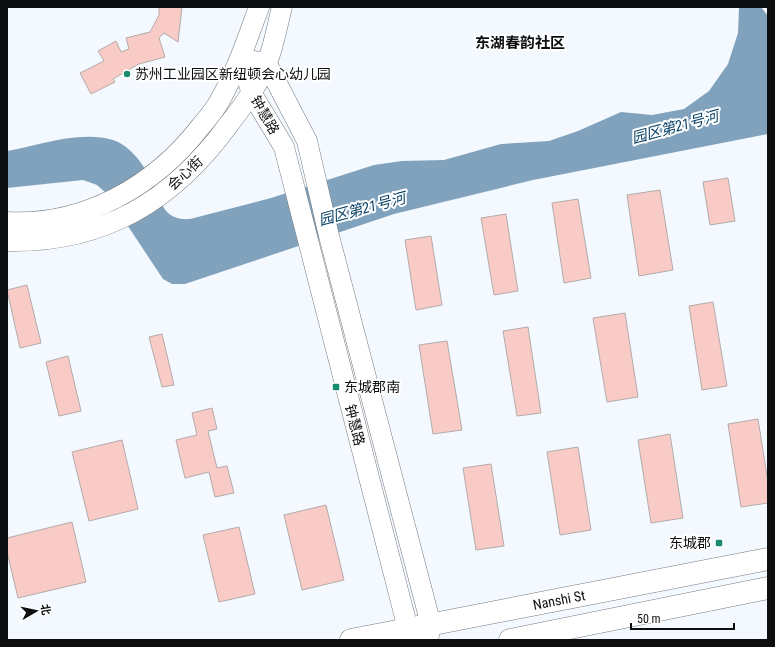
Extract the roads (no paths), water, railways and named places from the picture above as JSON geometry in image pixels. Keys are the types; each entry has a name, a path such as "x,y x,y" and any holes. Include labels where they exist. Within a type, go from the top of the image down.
{"main road":[{"name":"Nanshi St","path":"351,640 430,632 768,559"},
{"path":"510,640 768,588"}],"street":[{"name":"会心街","path":"7,241 46,240 82,234 115,211 193,136 218,103 241,58 259,7"},
{"name":"会心街","path":"7,222 31,222 115,211 161,196 209,151 252,94 267,64 282,7"},
{"path":"241,58 267,64"},
{"name":"钟慧路","path":"241,58 252,94 284,147 411,635"},
{"name":"钟慧路","path":"267,64 307,141 329,236 430,632"}],"water":[{"name":"园区第21号河","path":"739,7 761,7 768,16 768,134 533,180 394,214 185,284 172,284 163,279 106,193 97,185 83,180 7,188 7,151 60,140 100,137 120,143 137,157 152,182 161,203 168,213 181,219 190,219 271,198 374,165 402,161 444,160 501,144 549,141 578,131 621,112 652,115 684,109 709,91 728,64 738,33"}],"place":[{"name":"苏州工业园区新纽顿会心幼儿园","path":"127,74"},
{"name":"东城郡南","path":"336,387"},
{"name":"东城郡","path":"719,543"}],"district":[{"name":"东湖春韵社区","path":"520,43"}]}
